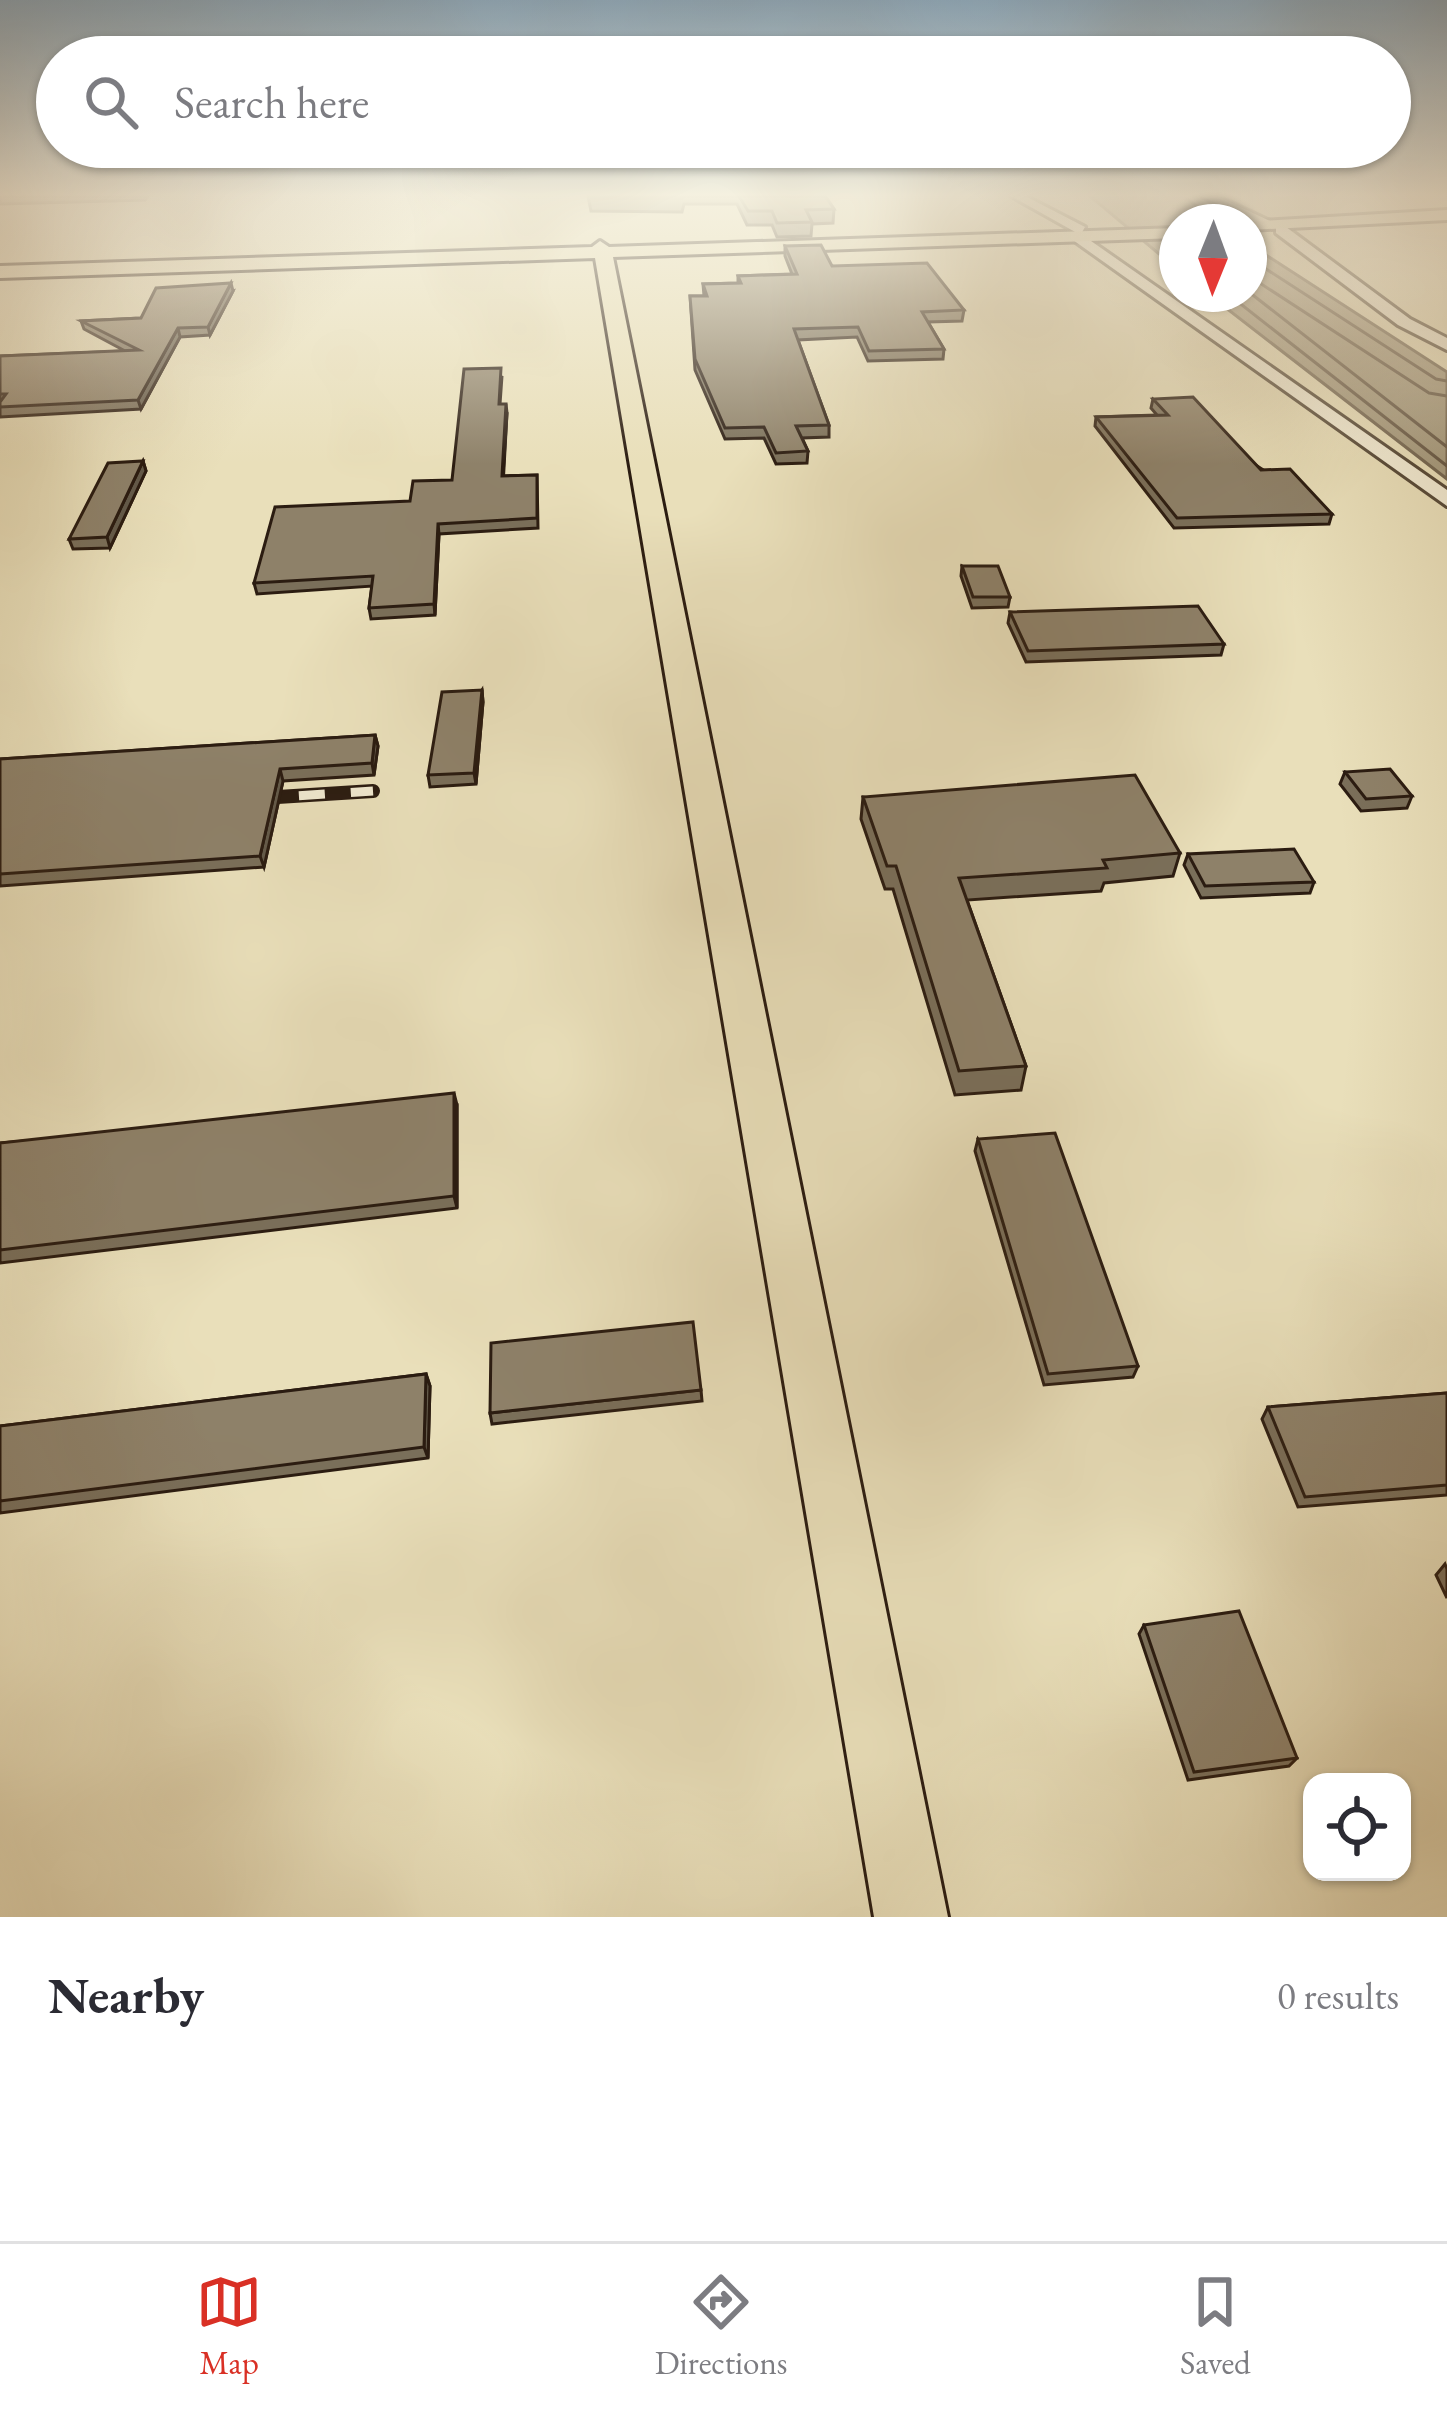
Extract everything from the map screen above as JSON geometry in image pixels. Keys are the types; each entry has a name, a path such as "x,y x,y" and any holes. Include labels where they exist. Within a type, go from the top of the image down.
{"main road":[{"path":"613,285 910,1917"}],"street":[{"path":"1156,285 1447,500"},
{"path":"1348,285 1447,345"}],"water":[{"path":"1267,285 1313,285 1447,372 1447,479 1231,312 1267,312"}],"building":[{"path":"230,285 208,327 178,328 138,400 0,407 6,394 0,394 0,356 139,350 81,321 141,318 156,288"},
{"path":"703,285 945,285 964,310 922,312 944,349 869,351 858,327 794,329 829,425 796,426 808,451 776,453 764,427 725,428 695,359 690,296 707,296"},
{"path":"501,368 499,404 506,404 502,476 537,475 537,518 438,524 434,604 369,608 373,576 254,583 275,507 410,501 413,481 452,480 464,369"},
{"path":"1193,397 1261,470 1290,469 1332,514 1177,518 1096,417 1168,415 1153,399"},
{"path":"143,461 107,537 69,539 108,463"},
{"path":"962,566 998,566 1010,597 973,597"},
{"path":"1198,606 1224,644 1028,651 1010,612"},
{"path":"482,690 474,773 428,775 442,692"},
{"path":"375,735 372,763 280,769 260,856 0,874 0,759"},
{"path":"1390,769 1412,796 1366,799 1345,772"},
{"path":"1135,775 1180,853 1103,860 1107,868 959,878 1026,1066 959,1071 896,866 887,866 863,797"},
{"path":"1294,849 1314,882 1205,886 1188,854"},
{"path":"454,1093 454,1196 0,1250 0,1143"},
{"path":"1055,1133 1138,1366 1048,1374 978,1139"},
{"path":"693,1322 701,1390 490,1413 491,1343"},
{"path":"426,1374 424,1447 0,1501 0,1426"},
{"path":"1447,1393 1447,1485 1305,1497 1268,1407"},
{"path":"1239,1611 1297,1758 1194,1772 1144,1625"}],"railway":[{"path":"247,799 373,791"}]}
